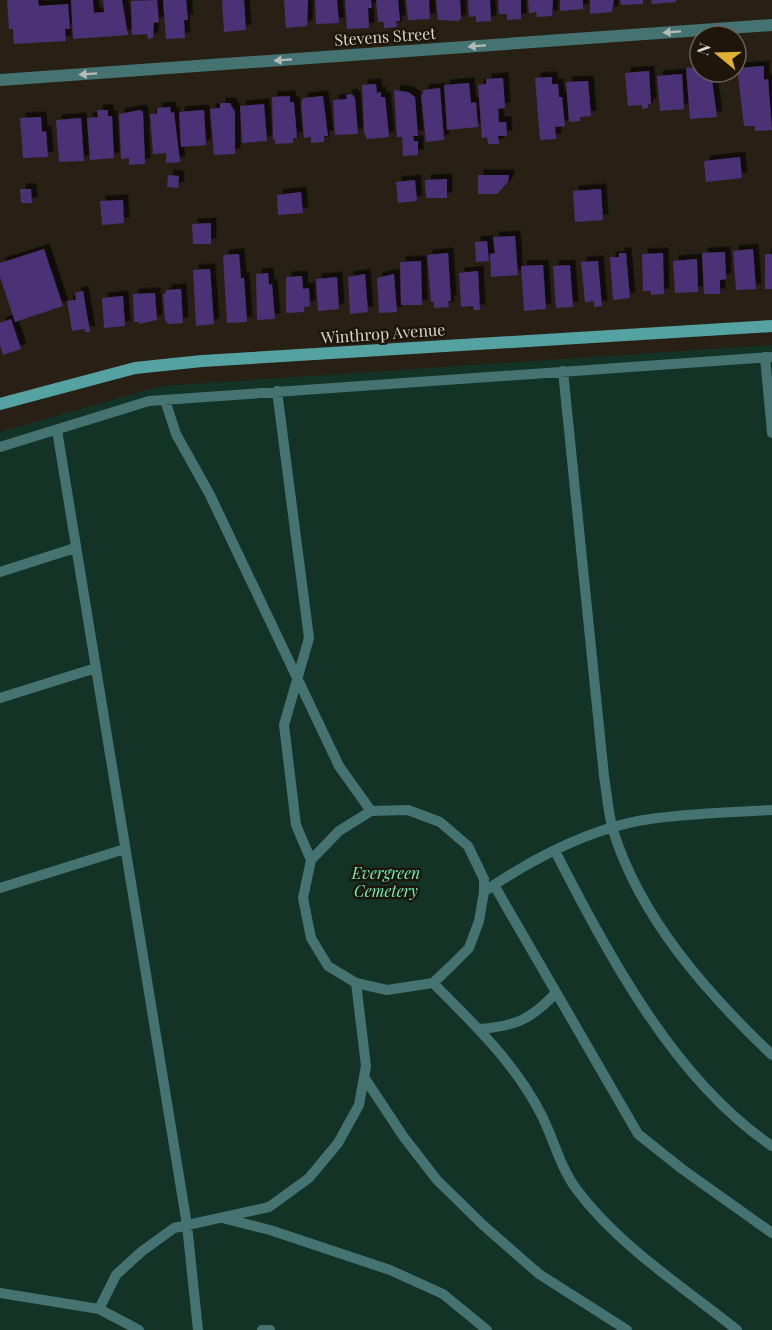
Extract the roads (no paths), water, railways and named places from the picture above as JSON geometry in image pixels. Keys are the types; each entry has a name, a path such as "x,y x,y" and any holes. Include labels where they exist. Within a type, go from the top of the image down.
{"main road":[{"name":"Winthrop Avenue","path":"0,404 135,368 202,361 772,326"}],"street":[{"name":"Stevens Street","path":"0,81 772,25"}],"lane":[{"path":"0,447 149,400 768,357 772,433"},
{"path":"563,371 604,776 612,829 632,881 678,952 730,1016 772,1056"},
{"path":"277,392 309,638 284,725 296,825 311,860"},
{"path":"165,400 176,434 210,495 339,766 371,811"},
{"path":"57,429 187,1225 198,1330"},
{"path":"0,572 75,548"},
{"path":"0,698 96,668"},
{"path":"408,810 440,822 468,846 484,879 479,921 469,948 433,983 387,990 356,982 328,966 311,938 303,898 311,860 339,831 371,811 408,810"},
{"path":"484,892 555,851 612,829 655,818 772,810"},
{"path":"0,888 126,849"},
{"path":"555,851 622,973 674,1049 720,1105 772,1146"},
{"path":"494,885 638,1134 682,1169 772,1233"},
{"path":"99,1309 116,1275 141,1252 174,1228 269,1207 309,1178 343,1133 359,1105 366,1066 356,982"},
{"path":"433,983 479,1029 520,1080 542,1116 558,1157 576,1188 607,1226 737,1330"},
{"path":"479,1029 507,1027 529,1018 556,993"},
{"path":"364,1077 403,1136 437,1180 483,1225 539,1274 627,1330"},
{"path":"222,1218 270,1230 390,1270 443,1294 486,1330"},
{"path":"0,1293 76,1303 99,1309 140,1330"},
{"path":"262,1330 270,1330"}],"park label":[{"name":"Evergreen Cemetery","path":"386,881"}]}
